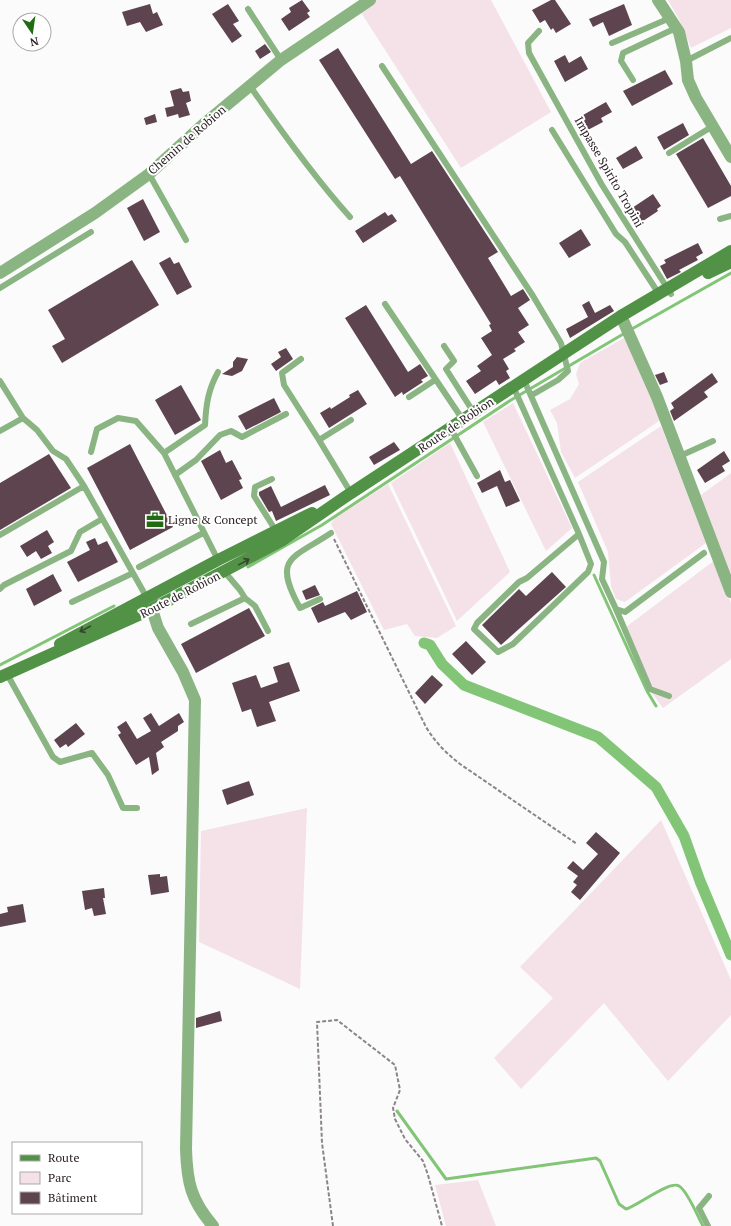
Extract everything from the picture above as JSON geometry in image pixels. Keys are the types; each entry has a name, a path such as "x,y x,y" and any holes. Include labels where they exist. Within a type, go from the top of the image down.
{"main road":[{"name":"Route de Robion","path":"3,676 81,631 224,573 281,541 348,495 451,429 513,386 623,320 731,251"},
{"name":"Route de Robion","path":"666,292 731,262"},
{"name":"Route de Robion","path":"3,676 96,635 150,603 190,574 348,495"}],"street":[{"name":"Chemin de Robion","path":"0,273 95,213 149,174 205,123 281,60 370,0"},
{"path":"658,0 673,23 686,62 688,80 696,98 731,157"},
{"path":"710,272 720,263 731,257"},
{"path":"623,320 658,397 730,589"},
{"path":"150,603 158,628 183,672 195,700 186,1156 187,1177 192,1192 201,1212 213,1226"}],"lane":[{"path":"248,9 281,60"},
{"path":"612,43 673,23"},
{"path":"633,80 621,61 623,53 673,23"},
{"name":"Impasse Spirito Tropini","path":"538,31 528,43 529,53 602,185 666,292"},
{"path":"686,62 731,38"},
{"path":"382,66 533,296 566,353 568,371 558,380 532,394"},
{"path":"250,86 280,130 329,194 350,217"},
{"path":"669,153 713,126"},
{"path":"552,130 616,234 625,242 666,292"},
{"path":"149,174 186,240"},
{"path":"720,219 731,216"},
{"path":"0,288 91,232"},
{"path":"385,304 463,420"},
{"path":"444,346 454,361 446,369 474,413"},
{"path":"301,359 282,373 284,385 319,440 348,495"},
{"path":"164,453 204,425 206,403 210,387 218,372"},
{"path":"409,397 435,380"},
{"path":"524,380 532,394 604,562 602,579 650,688 669,696"},
{"path":"0,381 23,418 37,430 53,451 66,459 84,486 150,603"},
{"path":"513,386 579,534 591,564 588,572 513,644 498,652 474,629 478,623 519,582 527,578 579,534"},
{"path":"175,475 196,460 220,435 231,431 242,437 286,414"},
{"path":"0,431 23,418"},
{"path":"91,452 97,429 118,418 136,421 164,453 224,573 240,590 244,598 255,606 268,631"},
{"path":"319,440 351,420"},
{"path":"451,429 477,476"},
{"path":"680,456 713,441"},
{"path":"272,479 255,487 254,496 276,531"},
{"path":"0,535 84,486"},
{"path":"0,589 4,585 71,551 80,532 102,519"},
{"path":"139,567 203,533"},
{"path":"320,599 300,608 286,575 287,564 293,556 331,533"},
{"path":"616,609 625,612 704,553"},
{"path":"72,602 133,573"},
{"path":"191,624 244,598"},
{"path":"3,676 53,757 60,762 92,753 108,775 123,808 137,808"},
{"path":"708,1226 699,1208 709,1196"}],"path":[{"path":"331,533 426,727 435,741 446,754 577,844"},
{"path":"333,1226 322,1143 317,1022 337,1020 395,1065 400,1090 393,1108 395,1119 405,1139 423,1161 442,1226"}],"green space":[{"path":"376,0 491,0 551,112 461,168 360,11"},
{"path":"668,0 731,0 731,28 691,48 680,21"},
{"path":"624,338 647,380 662,419 575,478 561,452 557,423 550,410 570,399 579,384 576,374 580,363"},
{"path":"513,403 572,528 546,551 483,422"},
{"path":"661,426 706,543 625,602 616,599 611,586 608,552 578,482"},
{"path":"450,443 510,572 457,621 391,483"},
{"path":"731,473 731,574 730,574 701,495"},
{"path":"388,484 456,626 437,638 415,636 407,624 384,630 331,524 334,519"},
{"path":"715,560 731,603 731,659 663,708 648,688 622,630"},
{"path":"307,808 300,989 199,942 201,831"},
{"path":"661,820 731,980 731,1015 668,1081 604,1003 521,1089 494,1058 553,998 520,967"},
{"path":"478,1180 496,1226 446,1226 435,1185"}],"building":[{"path":"302,0 310,11 307,13 310,17 289,31 281,19 291,12 289,8"},
{"path":"551,0 555,0 571,24 556,33 553,28 551,30 545,20 540,23 532,10"},
{"path":"150,4 153,14 157,12 163,25 146,32 140,22 127,26 122,12"},
{"path":"228,4 239,21 233,24 242,36 232,43 212,14"},
{"path":"624,4 632,25 609,36 603,22 593,27 589,19"},
{"path":"265,44 271,52 260,59 255,51"},
{"path":"338,48 411,164 432,151 498,252 488,258 511,296 523,289 530,300 518,308 529,325 518,332 525,342 514,349 516,351 503,359 509,369 506,371 510,378 499,385 496,380 475,394 466,381 481,371 477,366 492,355 481,338 492,331 489,325 491,324 400,176 395,179 319,60"},
{"path":"565,55 569,63 581,56 588,69 565,82 554,61"},
{"path":"665,70 673,84 632,106 623,91"},
{"path":"181,88 183,92 189,91 191,101 186,103 190,115 179,118 178,114 167,117 165,108 174,106 170,91"},
{"path":"606,102 612,112 601,118 603,122 584,132 576,119"},
{"path":"155,114 157,122 146,125 144,118"},
{"path":"683,123 689,135 664,150 657,137"},
{"path":"703,138 731,186 731,196 708,208 676,154"},
{"path":"636,146 643,158 623,169 616,158"},
{"path":"653,194 661,206 657,209 658,211 640,223 632,208"},
{"path":"143,199 160,232 144,241 127,208"},
{"path":"385,212 388,216 392,214 397,221 363,243 355,231"},
{"path":"581,229 591,245 569,258 559,243"},
{"path":"698,243 703,253 696,257 698,260 679,270 681,272 667,279 660,266 666,263 664,260"},
{"path":"170,257 174,264 179,262 192,287 177,295 159,263"},
{"path":"132,260 159,305 62,363 52,346 65,339 48,310"},
{"path":"589,301 595,313 610,305 614,311 570,338 566,329 588,317 582,305"},
{"path":"366,305 408,372 420,364 428,376 421,380 423,382 403,395 402,392 395,397 345,318"},
{"path":"286,348 293,359 276,371 271,364 281,357 278,352"},
{"path":"237,357 248,359 242,371 232,376 222,374 233,367 233,362"},
{"path":"664,372 668,382 660,385 655,375"},
{"path":"712,373 718,382 704,392 708,397 674,421 670,411 674,408 671,403"},
{"path":"181,385 201,420 175,435 155,400"},
{"path":"358,390 367,404 329,428 320,413 330,407 331,409"},
{"path":"274,398 281,412 246,430 238,416"},
{"path":"394,442 400,450 374,465 369,457"},
{"path":"130,444 173,527 130,550 87,468"},
{"path":"220,450 226,463 232,460 242,479 239,480 243,488 221,500 201,461"},
{"path":"724,451 730,461 722,466 725,471 705,483 697,470"},
{"path":"49,454 71,488 0,530 0,483"},
{"path":"500,470 505,482 510,480 520,501 506,507 497,486 482,493 477,483"},
{"path":"325,485 330,495 276,521 272,511 269,512 259,495 259,492 271,486 281,507"},
{"path":"47,530 54,542 48,546 52,553 41,559 36,551 27,557 20,546"},
{"path":"95,538 98,545 107,541 118,562 78,582 67,562 90,550 86,542"},
{"path":"552,572 566,587 501,645 482,625 519,589 526,596"},
{"path":"53,574 62,591 34,606 26,589"},
{"path":"315,585 320,595 306,600 302,591"},
{"path":"357,591 367,612 351,620 345,612 318,623 311,608 323,602 325,606"},
{"path":"249,608 265,636 196,673 181,644"},
{"path":"466,641 486,662 472,675 452,654"},
{"path":"289,662 300,691 269,702 276,721 257,727 251,709 242,712 232,683 256,675 261,688 278,682 273,667"},
{"path":"432,675 443,685 425,704 415,693"},
{"path":"151,713 159,726 179,713 184,722 178,726 178,731 161,742 164,747 156,753 159,770 152,775 149,757 136,765 118,735 121,733 117,727 126,721 137,739 151,731 143,718"},
{"path":"76,723 85,734 68,747 66,744 60,748 54,740"},
{"path":"249,781 254,795 227,805 222,790"},
{"path":"596,832 620,853 580,900 571,892 577,885 573,882 578,876 567,868 573,861 583,870 598,854 586,843"},
{"path":"160,874 160,877 167,876 169,892 151,895 148,875"},
{"path":"104,888 105,898 103,898 106,914 94,916 92,908 85,910 82,891"},
{"path":"23,904 26,922 0,927 0,914 8,912 7,907"},
{"path":"220,1011 222,1021 196,1028 196,1018"}],"waterway":[{"path":"630,330 731,273"},
{"path":"248,567 322,525 511,400 625,333"},
{"path":"594,575 647,691 656,706"},
{"path":"0,665 114,606"},
{"path":"424,643 430,645 442,664 464,685 598,737 656,787 684,836 700,881 731,955"},
{"path":"397,1111 446,1179 596,1158 600,1161 619,1204 626,1209 661,1190 675,1185 682,1188 689,1198 703,1226"}],"place":[{"name":"Ligne & Concept","path":"155,520"}]}
